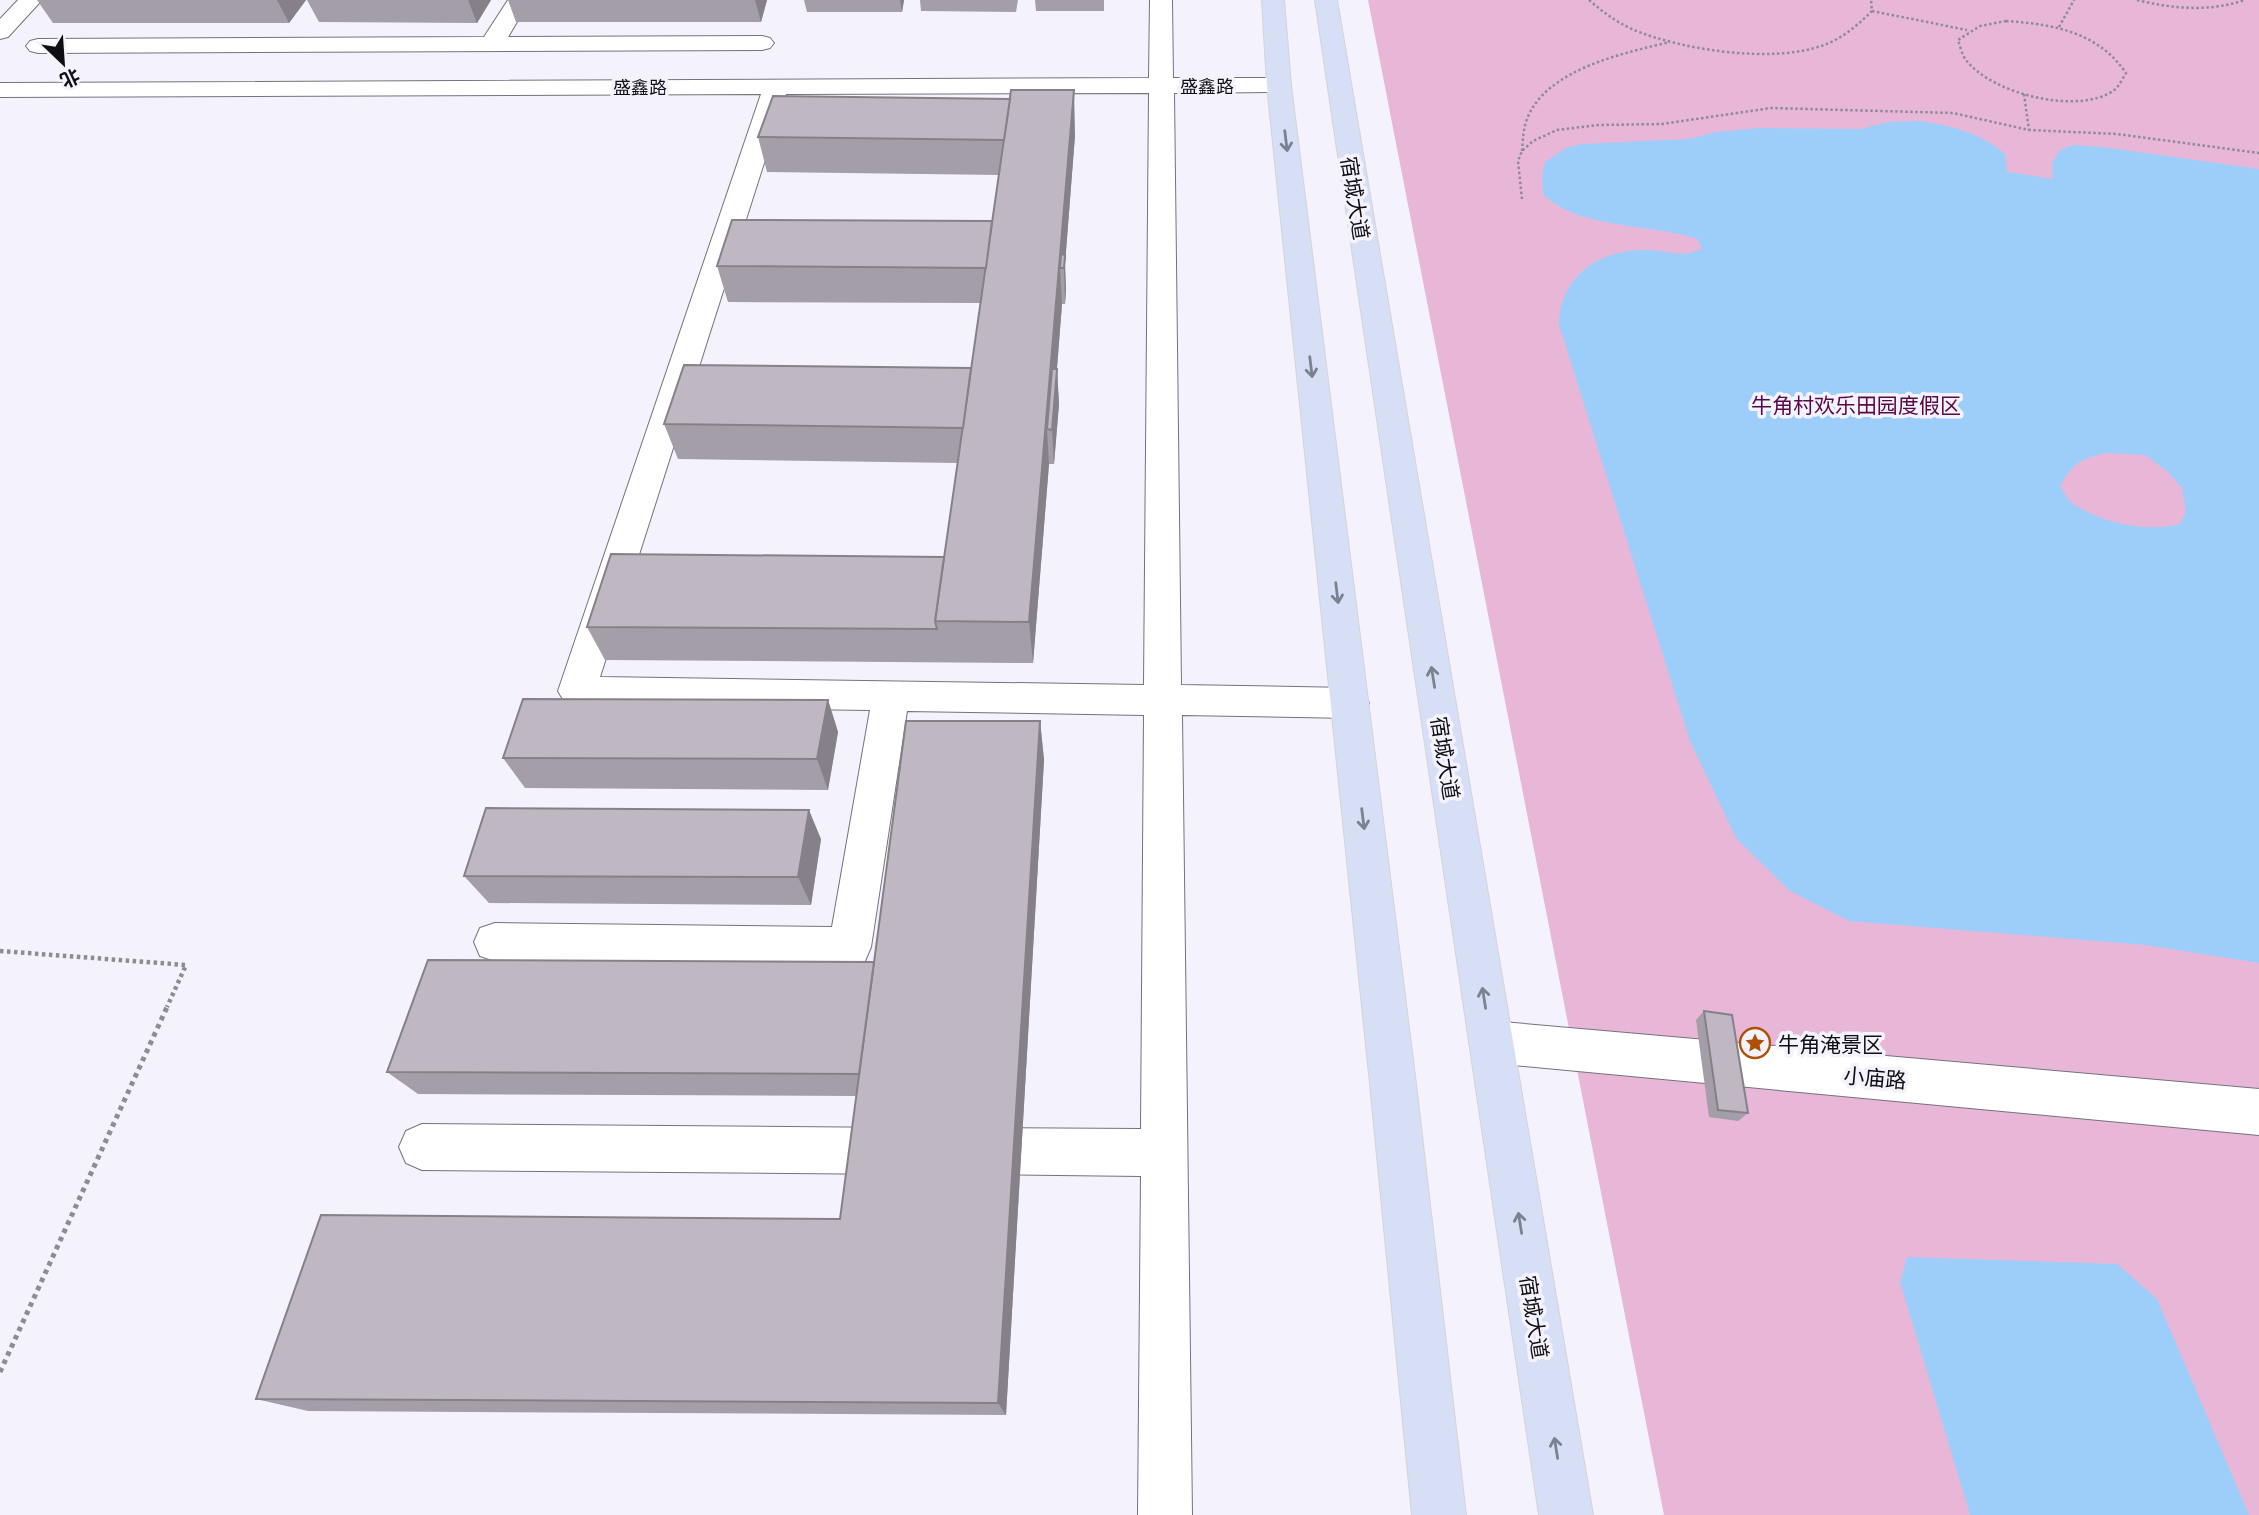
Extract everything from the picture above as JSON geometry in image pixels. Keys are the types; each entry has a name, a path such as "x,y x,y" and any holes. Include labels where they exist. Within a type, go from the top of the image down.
{"main road":[{"path":"1273,0 1279,85 1350,703 1438,1515"},
{"name":"宿城大道","path":"1326,0 1566,1515"}],"street":[{"path":"0,32 31,0"},
{"path":"492,44 519,0"},
{"path":"1161,0 1165,1515"},
{"path":"38,46 762,43"},
{"name":"盛鑫路","path":"0,90 1279,85"},
{"path":"776,87 577,691 1350,703"},
{"path":"495,942 850,947 891,697"},
{"name":"小庙路","path":"1491,1042 2259,1112"},
{"path":"422,1147 1164,1153"}],"path":[{"path":"1589,0 1626,26 1671,42 1722,52 1774,54 1819,47 1852,33 1872,11 1871,0"},
{"path":"2059,27 2074,0"},
{"path":"2137,0 2185,8 2218,7 2245,0"},
{"path":"1872,11 1968,30"},
{"path":"2006,21 2059,27 2105,47 2119,60 2126,73 2123,85 2112,94 2092,100 2066,101 2024,93 1986,79 1968,66 1959,52 1958,40 1968,30 1984,23 2006,21"},
{"path":"1522,199 1518,161 1527,116 1541,96 1575,72 1620,54 1671,42"},
{"path":"2024,93 2029,130"},
{"path":"1522,151 1532,141 1557,130 1598,125 1662,124 1771,108 1953,113 2029,130 2117,134 2259,153"},
{"path":"0,951 186,965 0,1372"}],"green space":[{"name":"牛角村欢乐田园度假区","path":"1368,0 2259,0 2259,1515 1664,1515"}],"water":[{"path":"1919,121 1965,131 1985,140 2005,154 2007,172 2053,179 2052,163 2060,150 2073,145 2259,169 2259,963 2145,945 1849,921 1790,891 1736,838 1690,741 1559,325 1566,293 1584,270 1597,261 1626,251 1651,250 1681,254 1702,248 1697,239 1595,220 1558,206 1543,194 1542,176 1545,162 1566,148 1582,144 1689,139 1716,132 1760,128 1860,129 1889,122","holes":["2105,453 2145,455 2166,470 2182,488 2186,512 2180,524 2139,527 2111,521 2073,504 2060,486 2073,467 2089,457"]},
{"path":"1907,1257 2117,1264 2157,1299 2249,1515 1970,1515 1900,1282"}],"building":[{"path":"1011,90 1074,90 1029,622 935,621"},
{"path":"773,96 1010,99 1004,140 758,137"},
{"path":"732,220 992,221 986,268 717,266"},
{"path":"1061,254 1065,255 1064,268 1060,268"},
{"path":"684,365 971,368 963,428 664,424"},
{"path":"1052,369 1057,369 1052,430 1047,429"},
{"path":"611,554 944,557 935,621 937,629 587,627"},
{"path":"523,699 828,700 817,759 503,758"},
{"path":"906,721 1040,721 998,1403 256,1399 321,1215 840,1219"},
{"path":"486,808 809,810 798,877 464,876"},
{"path":"428,960 874,962 859,1074 387,1072"},
{"path":"1704,1011 1732,1015 1748,1113 1718,1110"}],"place":[{"name":"牛角淹景区","path":"1755,1043"}]}
